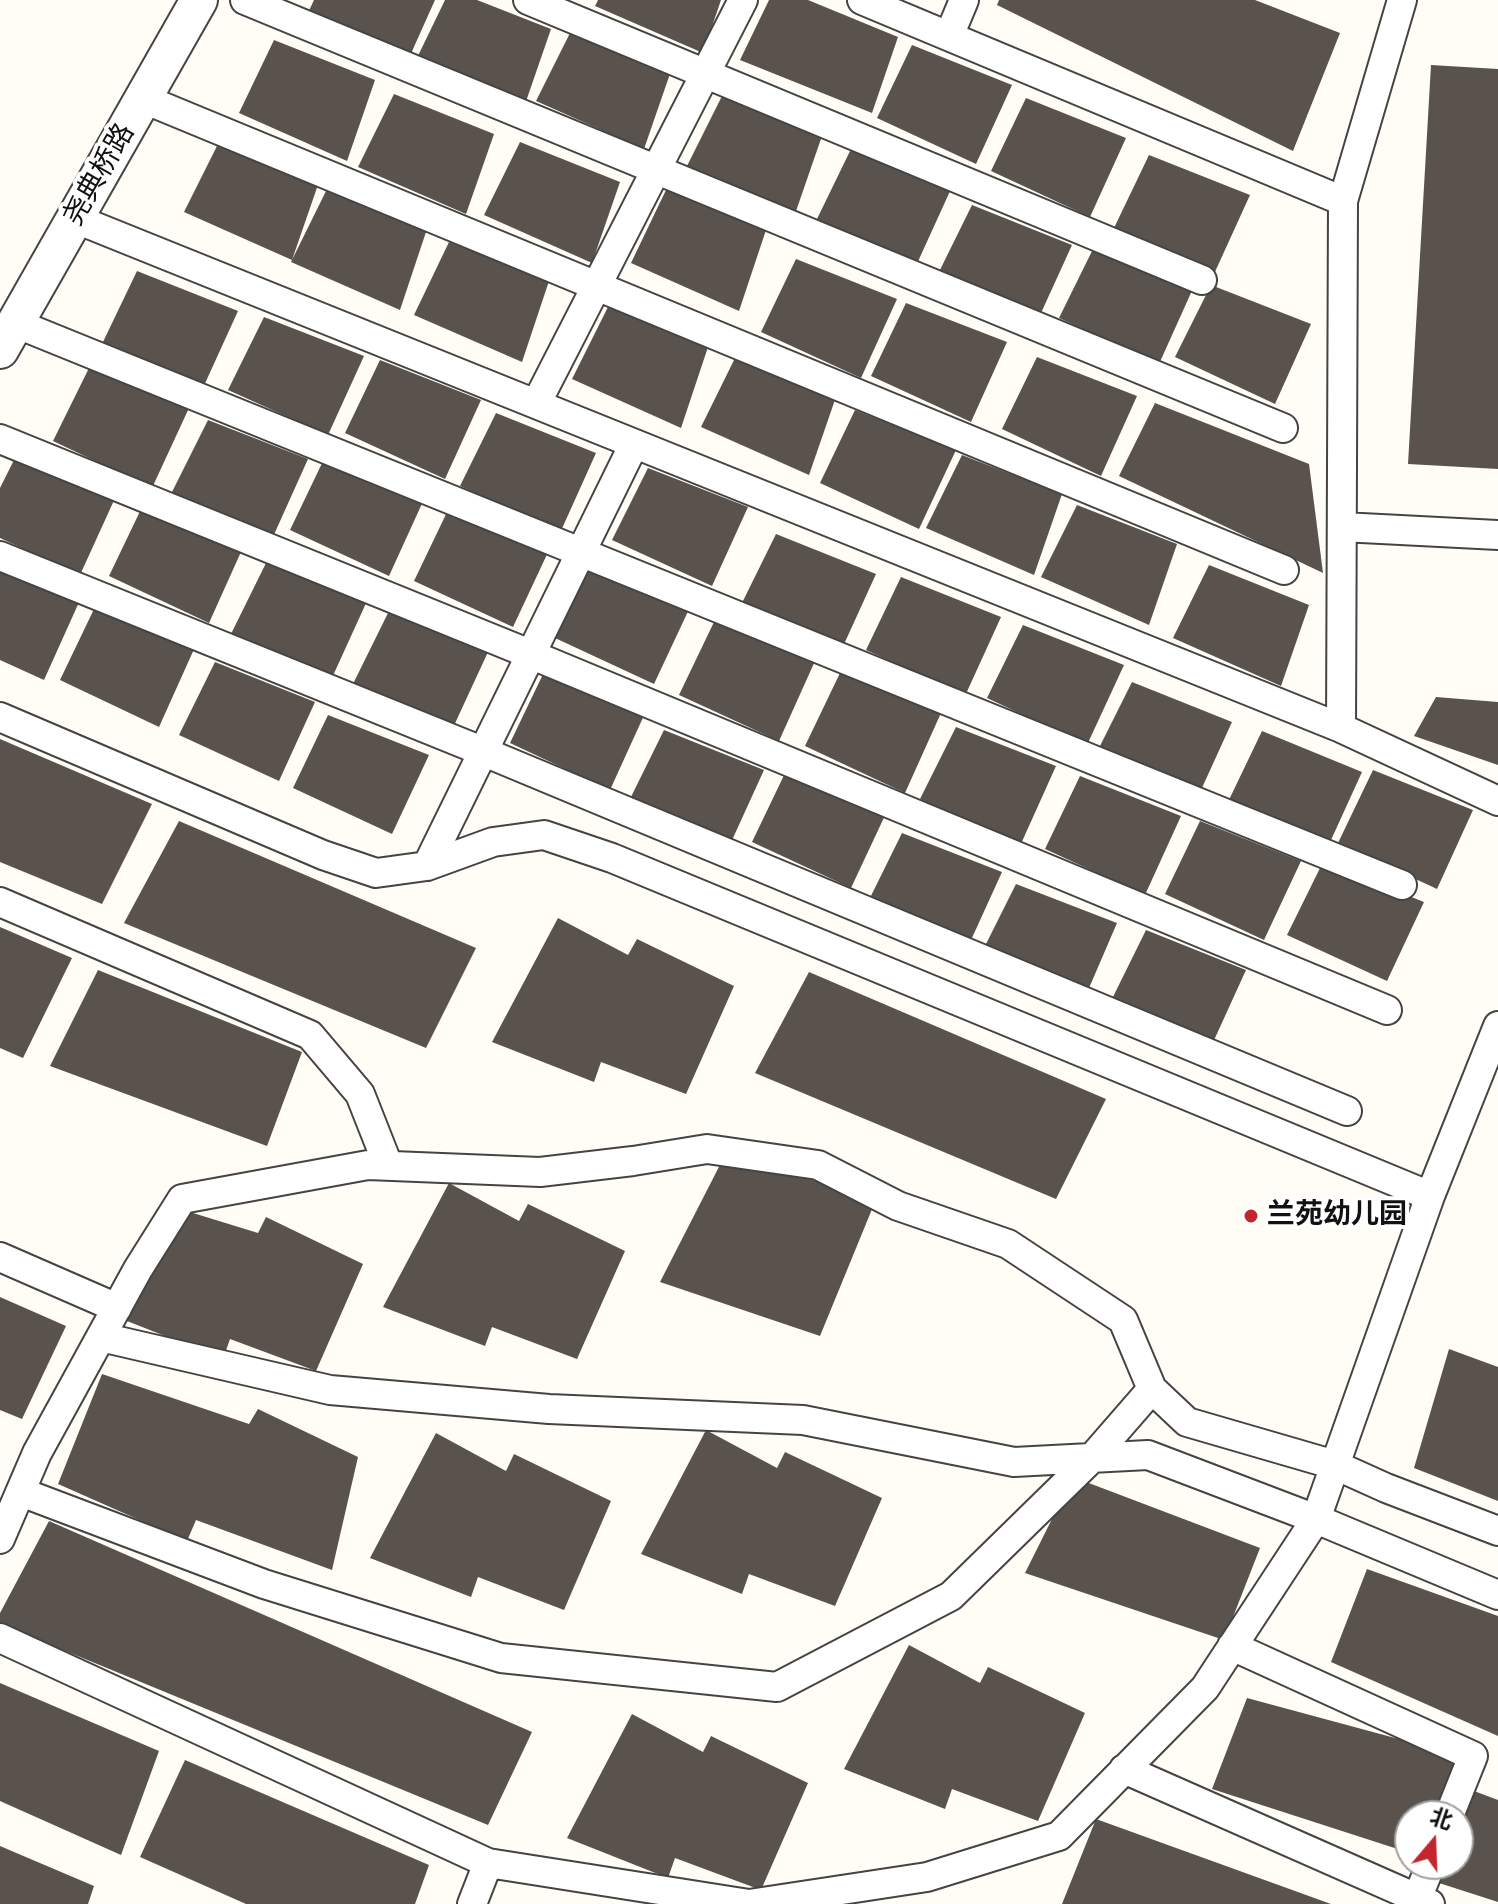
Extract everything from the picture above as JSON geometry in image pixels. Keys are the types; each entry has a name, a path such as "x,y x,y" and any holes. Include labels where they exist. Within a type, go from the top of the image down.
{"street":[{"name":"尧典桥路","path":"8,337 199,0"},
{"path":"245,0 1283,428"},
{"path":"528,0 1202,280"},
{"path":"536,404 743,0"},
{"path":"862,0 1343,201"},
{"path":"949,36 964,0"},
{"path":"1341,728 1343,201 1402,0"},
{"path":"144,99 1284,570"},
{"path":"76,219 1341,728 1498,801"},
{"path":"8,337 580,553 1402,885"},
{"path":"0,439 530,654 1387,1010"},
{"path":"427,866 634,444"},
{"path":"1342,527 1498,535"},
{"path":"0,556 482,752 1347,1111"},
{"path":"0,717 376,873 427,866 493,842 544,835 612,858 1430,1196"},
{"path":"0,902 310,1035 360,1094 388,1165"},
{"path":"0,1638 488,1863 662,1896 749,1904 927,1877 1059,1836 1205,1688 1316,1519 1430,1196 1498,1026"},
{"path":"0,1539 37,1453 117,1308 182,1199 368,1165 540,1172 707,1149 818,1165 898,1206 1008,1244 1123,1320 1152,1389 1187,1422 1335,1465 1498,1531"},
{"path":"0,1257 117,1308"},
{"path":"101,1337 330,1390 549,1409 803,1420 1014,1462 1148,1455 1316,1519 1498,1595"},
{"path":"21,1492 264,1584 501,1658 777,1687 951,1596 1092,1458 1152,1389"},
{"path":"1232,1646 1473,1756 1455,1800"},
{"path":"1124,1769 1420,1902 1426,1880"},
{"path":"472,1904 488,1863"}],"building":[{"path":"314,0 435,0 409,58 306,17"},
{"path":"445,0 477,0 551,29 523,110 415,62"},
{"path":"598,0 721,0 703,53 595,6"},
{"path":"769,0 808,0 898,37 872,113 740,60"},
{"path":"999,0 1255,0 1340,33 1293,151 997,5"},
{"path":"572,29 672,68 644,149 536,101"},
{"path":"274,40 375,80 347,161 239,113"},
{"path":"912,45 1012,85 976,164 877,118"},
{"path":"1431,65 1498,69 1498,469 1408,464"},
{"path":"394,94 494,134 466,214 358,167"},
{"path":"723,94 823,133 795,214 687,166"},
{"path":"1026,98 1126,138 1090,217 991,171"},
{"path":"220,140 320,179 292,260 184,212"},
{"path":"520,142 620,182 592,263 484,215"},
{"path":"851,149 951,189 915,268 816,221"},
{"path":"1149,155 1250,195 1214,274 1114,228"},
{"path":"327,189 427,229 400,310 291,262"},
{"path":"666,190 766,230 739,311 631,263"},
{"path":"972,205 1072,245 1036,324 936,278"},
{"path":"449,242 549,281 522,362 414,315"},
{"path":"1095,245 1195,284 1159,364 1059,318"},
{"path":"796,259 897,299 861,378 761,332"},
{"path":"137,271 238,311 202,390 102,344"},
{"path":"1211,285 1311,324 1275,404 1175,357"},
{"path":"906,303 1007,342 971,422 871,376"},
{"path":"608,307 708,347 681,428 572,379"},
{"path":"264,317 364,356 328,435 228,390"},
{"path":"737,354 837,394 809,475 701,427"},
{"path":"1037,357 1137,396 1101,476 1002,429"},
{"path":"380,360 481,400 445,479 345,433"},
{"path":"89,368 189,408 152,488 53,441"},
{"path":"1155,403 1309,464 1323,573 1119,476"},
{"path":"855,410 956,450 919,529 820,483"},
{"path":"496,413 596,453 560,533 460,486"},
{"path":"208,420 308,459 272,539 172,492"},
{"path":"962,455 1062,494 1034,575 926,528"},
{"path":"16,456 116,496 80,575 0,538 0,488"},
{"path":"325,457 425,497 389,576 290,530"},
{"path":"648,468 748,507 712,586 612,540"},
{"path":"144,503 245,543 209,623 109,576"},
{"path":"1077,505 1177,544 1149,625 1041,577"},
{"path":"449,508 550,548 513,627 414,581"},
{"path":"776,534 876,574 840,653 740,607"},
{"path":"267,561 367,601 331,680 231,634"},
{"path":"591,565 691,605 654,684 555,638"},
{"path":"1209,565 1309,605 1281,686 1173,638"},
{"path":"0,569 80,600 44,680 0,660"},
{"path":"901,577 1001,617 965,696 866,650"},
{"path":"95,607 195,647 159,727 60,680"},
{"path":"388,613 488,652 451,732 352,686"},
{"path":"714,622 815,661 779,741 679,695"},
{"path":"1023,625 1124,665 1087,745 987,698"},
{"path":"215,662 315,702 279,781 179,735"},
{"path":"545,670 646,711 610,790 510,743"},
{"path":"840,673 941,713 905,793 805,746"},
{"path":"1132,682 1232,722 1196,801 1096,754"},
{"path":"1436,697 1498,702 1498,765 1414,736"},
{"path":"328,715 429,755 392,834 293,788"},
{"path":"956,727 1056,766 1020,846 920,799"},
{"path":"664,730 764,770 728,849 628,803"},
{"path":"1262,731 1362,772 1326,851 1227,804"},
{"path":"0,739 152,804 102,904 0,862"},
{"path":"787,769 888,809 851,888 752,842"},
{"path":"1373,770 1473,810 1437,889 1338,843"},
{"path":"1080,776 1181,816 1145,895 1045,849"},
{"path":"179,821 476,948 426,1048 124,923"},
{"path":"1200,821 1301,861 1264,940 1165,894"},
{"path":"902,833 1002,872 966,951 866,906"},
{"path":"1323,862 1424,902 1387,981 1287,935"},
{"path":"1016,884 1117,923 1086,995 981,954"},
{"path":"558,918 628,955 637,939 734,986 686,1094 601,1062 594,1082 492,1042"},
{"path":"0,927 72,958 23,1058 0,1048"},
{"path":"1146,930 1246,970 1210,1049 1110,1003"},
{"path":"98,970 302,1052 267,1146 50,1066"},
{"path":"809,972 1106,1099 1056,1199 755,1073"},
{"path":"724,1157 877,1197 820,1336 660,1282"},
{"path":"449,1183 519,1221 528,1204 625,1251 577,1359 492,1327 485,1346 383,1307"},
{"path":"180,1209 258,1233 266,1217 363,1264 316,1371 230,1339 223,1359 122,1319"},
{"path":"0,1297 66,1326 22,1419 0,1410"},
{"path":"1449,1349 1498,1367 1498,1501 1414,1468"},
{"path":"102,1374 249,1424 258,1409 358,1457 332,1570 196,1520 187,1541 58,1484"},
{"path":"706,1430 777,1468 785,1452 882,1498 835,1606 749,1574 742,1594 641,1554"},
{"path":"436,1433 506,1471 514,1454 611,1501 564,1610 478,1577 471,1597 370,1558"},
{"path":"1073,1477 1260,1548 1224,1640 1025,1573"},
{"path":"49,1521 532,1732 488,1825 0,1624 0,1613"},
{"path":"1367,1569 1498,1616 1498,1736 1331,1662"},
{"path":"909,1645 980,1683 988,1667 1085,1713 1038,1821 952,1789 945,1809 844,1769"},
{"path":"0,1683 159,1751 121,1855 0,1801"},
{"path":"1247,1698 1458,1755 1440,1800 1394,1800 1394,1848 1212,1789"},
{"path":"632,1714 703,1752 711,1736 808,1783 761,1890 675,1858 668,1878 567,1838"},
{"path":"185,1760 429,1865 415,1904 246,1904 140,1857"},
{"path":"1474,1791 1498,1800 1498,1902 1439,1883 1440,1880 1474,1880 1474,1800 1471,1800"},
{"path":"1096,1819 1331,1904 1062,1904"},
{"path":"0,1846 94,1886 88,1904 0,1904"}],"place":[{"name":"兰苑幼儿园","path":"1251,1216"}]}
